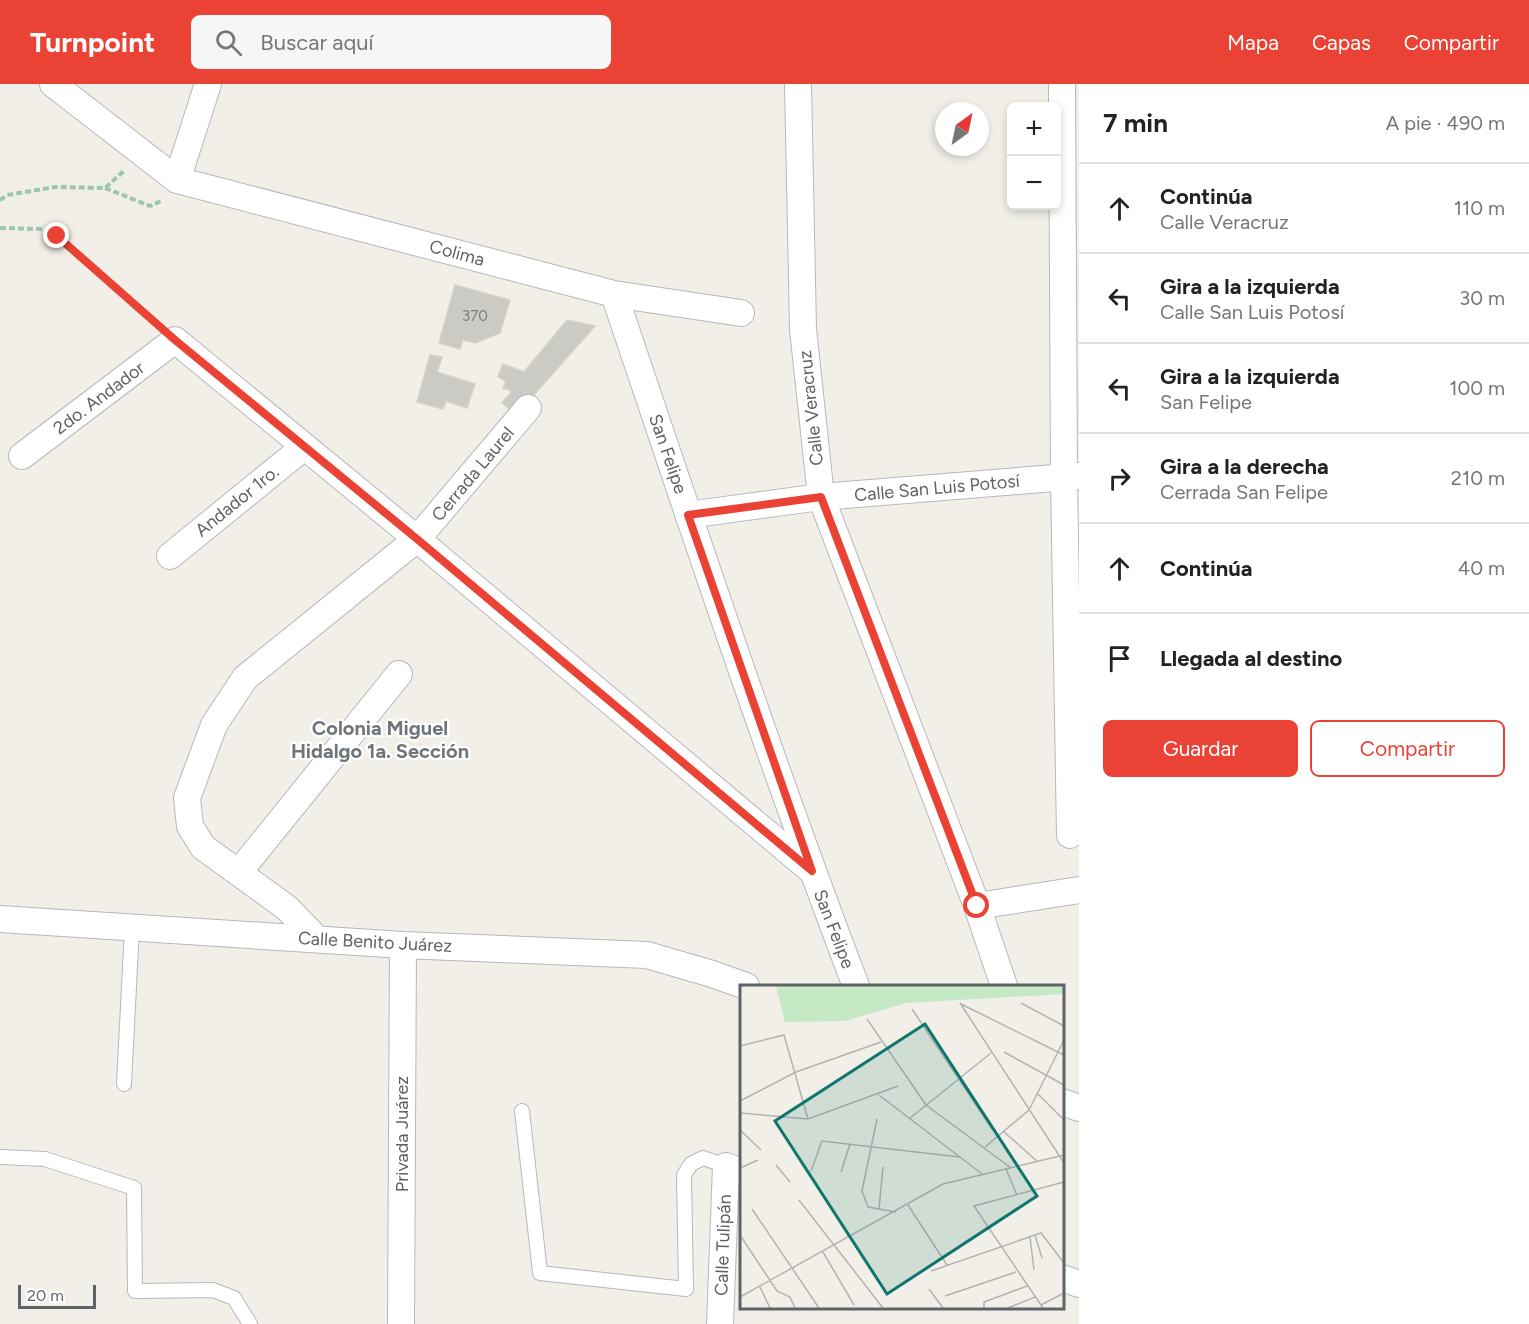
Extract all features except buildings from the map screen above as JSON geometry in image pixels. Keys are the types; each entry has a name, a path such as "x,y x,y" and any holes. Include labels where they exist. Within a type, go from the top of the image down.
{"street":[{"path":"52,84 177,180 208,84"},
{"name":"Calle Veracruz","path":"798,84 803,329 821,497 977,906 1003,985"},
{"path":"1062,84 1071,477 1070,835"},
{"name":"Colima","path":"177,180 614,294 741,313"},
{"name":"San Felipe","path":"614,294 812,871 855,985"},
{"path":"175,340 417,539 812,871"},
{"name":"2do. Andador","path":"22,456 175,340"},
{"name":"Cerrada Laurel","path":"317,939 287,908 203,847 190,826 187,798 214,726 245,678 417,539 528,408"},
{"name":"Andador 1ro.","path":"170,556 304,447"},
{"name":"Calle San Luis Potosí","path":"688,515 821,497 1071,477"},
{"path":"239,872 399,674"},
{"path":"977,906 1079,890"},
{"name":"Calle Benito Juárez","path":"0,919 403,945 647,955 741,985"},
{"name":"Privada Juárez","path":"401,1324 403,945"},
{"path":"1064,1103 1079,1108"},
{"name":"Calle Tulipán","path":"720,1324 734,1169"},
{"path":"1064,1279 1079,1284"}],"lane":[{"path":"124,1084 132,928"},
{"path":"522,1111 540,1273 686,1289 684,1175 691,1164 703,1158 734,1169"},
{"path":"0,1157 45,1159 134,1188 135,1291 213,1290 234,1298 250,1324"}],"path":[{"path":"105,188 143,154"},
{"path":"0,200 7,195 56,187 105,188 150,206 168,198 177,180"},
{"path":"0,228 42,230 57,236 175,340"}],"district":[{"name":"Colonia Miguel Hidalgo 1a. Sección","path":"380,740"}],"route":[{"path":"57,236 175,340 417,539 812,871 688,515 821,497 977,906"}]}
